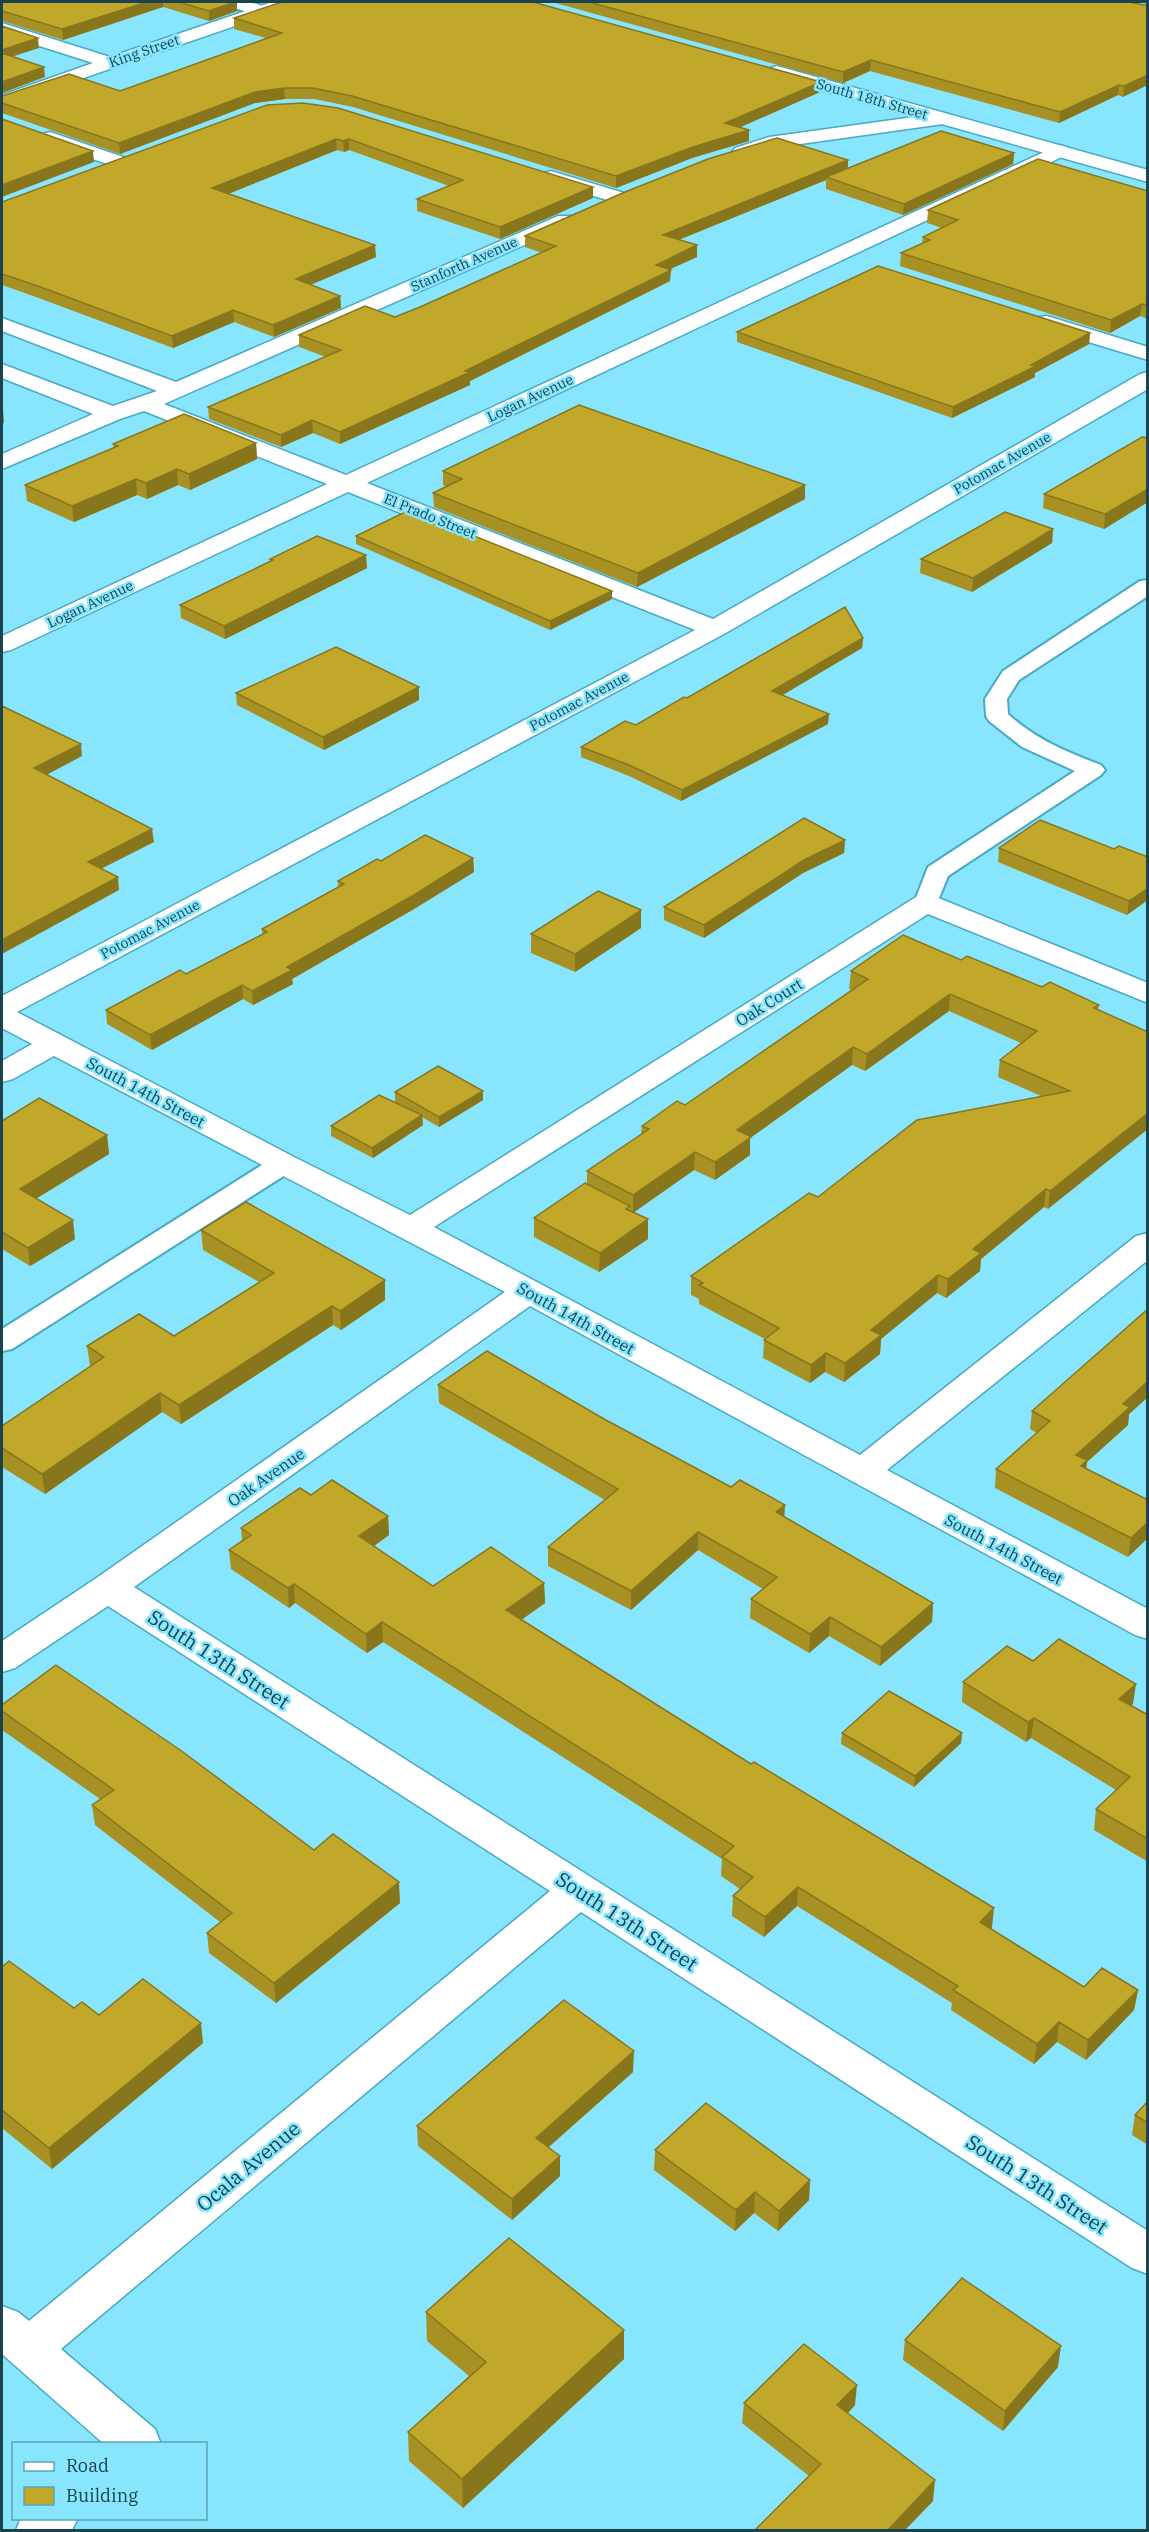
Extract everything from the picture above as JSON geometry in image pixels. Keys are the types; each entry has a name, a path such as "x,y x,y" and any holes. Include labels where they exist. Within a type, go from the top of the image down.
{"street":[{"name":"King Street","path":"2,101 287,2"},
{"path":"2,28 110,63"},
{"name":"South 18th Street","path":"763,68 1148,176"},
{"path":"723,157 769,143 943,119"},
{"path":"32,132 119,162"},
{"name":"Logan Avenue","path":"2,645 1059,151"},
{"path":"94,171 141,154"},
{"path":"537,172 617,197"},
{"name":"Stanforth Avenue","path":"2,462 112,414 146,404 638,189"},
{"path":"837,255 870,266"},
{"path":"1026,315 1148,354"},
{"path":"2,324 176,390"},
{"path":"2,370 112,414"},
{"name":"Potomac Avenue","path":"2,1008 715,629 1148,379"},
{"name":"El Prado Street","path":"146,404 715,629"},
{"path":"926,903 1148,994"},
{"name":"Oak Court","path":"411,1228 926,903"},
{"name":"South 14th Street","path":"2,1016 283,1164 411,1228 1148,1626"},
{"path":"2,1073 53,1044"},
{"path":"861,1473 1148,1243"},
{"name":"Oak Avenue","path":"2,1659 528,1292"},
{"name":"South 13th Street","path":"108,1587 1148,2255"},
{"name":"Ocala Avenue","path":"136,2442 15,2338 579,1890"},
{"path":"40,2530 52,2520"}],"lane":[{"path":"230,2 261,11"},
{"path":"926,903 937,872 1094,770 1055,756 1015,735 997,716 996,699 1011,676 1148,586"},
{"path":"2,1342 283,1164"}],"building":[{"path":"2,2 147,2 62,29 2,11"},
{"path":"179,2 235,2 209,11"},
{"path":"282,2 533,2 821,82 725,123 749,130 693,147 616,176 352,96 313,88 284,88 255,92 119,143 2,103 2,96 69,74 120,91 282,33 234,18"},
{"path":"589,2 1129,2 1148,4 1148,75 1124,86 1119,85 1060,112 871,60 843,72"},
{"path":"2,26 38,38 2,50"},
{"path":"2,53 44,67 2,82"},
{"path":"303,103 338,108 593,187 500,227 417,199 463,180 349,139 343,141 336,139 212,188 375,245 296,279 340,296 273,325 233,310 172,336 2,274 2,202 267,105"},
{"path":"2,119 93,151 2,185"},
{"path":"941,131 1014,153 904,204 826,177"},
{"path":"777,138 848,160 663,235 697,245 656,265 671,270 465,371 470,372 340,432 312,420 281,435 208,407 341,350 299,335 365,306 395,317 420,307 556,246 525,236 708,159"},
{"path":"1038,159 1148,191 1148,305 1142,304 1111,320 901,253 930,240 923,237 958,220 928,210"},
{"path":"878,266 1090,333 1031,365 1036,366 953,407 737,332"},
{"path":"579,405 805,485 638,573 433,493 462,479 443,471"},
{"path":"184,414 256,443 189,474 177,469 146,483 136,479 72,506 25,485 118,446 113,444"},
{"path":"1142,437 1148,438 1148,489 1105,514 1044,494"},
{"path":"409,510 612,591 550,621 356,536"},
{"path":"1005,512 1053,529 973,578 921,559"},
{"path":"317,536 366,555 224,626 180,605 273,560 270,559"},
{"path":"845,607 863,638 772,691 829,714 682,790 629,765 581,747 625,721 636,725 684,697 687,698"},
{"path":"336,647 419,687 323,737 236,693"},
{"path":"2,706 81,744 34,768 152,829 88,862 118,877 2,940"},
{"path":"804,818 845,840 804,860 704,925 664,907"},
{"path":"1040,820 1114,849 1119,846 1148,857 1148,888 1129,901 999,848"},
{"path":"425,835 473,858 414,895 287,967 292,970 252,991 242,985 150,1035 106,1010 180,970 186,974 267,932 262,929 344,884 338,881 377,859 381,861"},
{"path":"598,891 641,910 575,954 531,934"},
{"path":"903,935 961,960 967,956 1042,987 1050,982 1099,1005 1094,1008 1148,1032 1148,1113 1050,1191 1046,1189 973,1249 981,1253 948,1279 938,1275 871,1330 881,1335 845,1363 826,1353 811,1365 764,1340 779,1328 699,1285 703,1283 691,1276 809,1193 818,1197 917,1120 1070,1091 1000,1060 1037,1031 950,994 867,1054 853,1047 737,1130 751,1137 715,1162 695,1152 633,1195 587,1171 649,1129 642,1126 677,1101 685,1105 868,979 851,971"},
{"path":"438,1066 483,1091 439,1117 395,1092"},
{"path":"379,1095 422,1115 372,1148 331,1126"},
{"path":"39,1098 107,1135 20,1189 73,1220 28,1248 2,1232 2,1121"},
{"path":"585,1183 630,1206 626,1209 648,1219 600,1253 534,1218"},
{"path":"246,1202 385,1280 340,1311 332,1306 179,1405 160,1393 42,1474 2,1448 2,1426 104,1357 87,1346 139,1314 174,1336 274,1273 201,1230"},
{"path":"1148,1309 1148,1381 1123,1404 1130,1407 1076,1455 1087,1460 1081,1466 1148,1500 1148,1522 1131,1538 996,1469 1050,1421 1032,1411"},
{"path":"487,1351 604,1419 731,1487 740,1480 785,1505 776,1512 933,1603 881,1647 830,1617 810,1634 751,1599 777,1577 698,1532 631,1591 548,1547 618,1489 438,1385"},
{"path":"332,1480 388,1516 359,1536 433,1586 491,1547 544,1583 506,1610 751,1764 754,1762 994,1908 980,1922 1084,1987 1102,1968 1138,1990 1088,2040 1059,2022 1037,2044 953,1990 958,1986 798,1887 765,1917 733,1896 753,1877 722,1857 734,1846 382,1622 366,1634 294,1584 288,1588 229,1550 251,1535 241,1528 300,1488 311,1495"},
{"path":"1059,1639 1136,1684 1119,1699 1148,1715 1148,1839 1096,1809 1130,1777 1034,1718 1028,1722 963,1682 1007,1646 1033,1661"},
{"path":"56,1665 183,1752 314,1850 333,1834 399,1882 274,1983 207,1933 232,1913 92,1805 114,1790 2,1711 2,1705"},
{"path":"889,1691 962,1733 915,1776 842,1733"},
{"path":"9,1961 74,2008 82,2002 99,2015 143,1979 201,2023 49,2148 2,2110 2,1967"},
{"path":"564,2000 634,2051 536,2138 560,2156 512,2199 417,2126"},
{"path":"1148,2101 1148,2123 1135,2115"},
{"path":"706,2103 810,2180 779,2211 755,2192 736,2210 655,2150"},
{"path":"509,2238 624,2330 462,2479 408,2432 486,2362 426,2312"},
{"path":"962,2278 1061,2346 1005,2411 905,2340"},
{"path":"804,2344 857,2385 837,2405 935,2480 888,2530 755,2530 821,2464 744,2403"}]}
